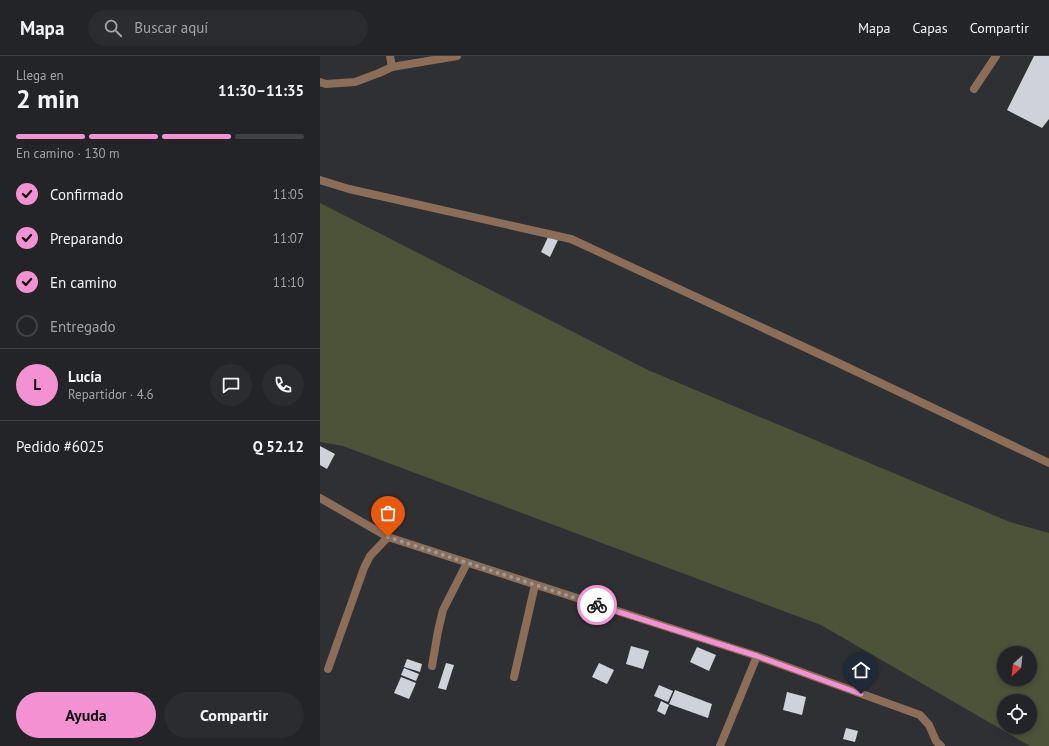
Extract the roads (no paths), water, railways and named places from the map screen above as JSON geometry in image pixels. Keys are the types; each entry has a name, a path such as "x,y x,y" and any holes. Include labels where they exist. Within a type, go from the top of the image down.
{"street":[{"path":"390,56 392,67"},
{"path":"320,82 326,84 355,82 392,67 457,56"},
{"path":"974,89 996,56"},
{"path":"320,180 357,191 571,239 837,362 1049,464"},
{"path":"320,498 388,537 757,656 920,715 929,725 936,741 940,746"},
{"path":"328,669 364,568 370,556 388,537"},
{"path":"432,666 443,610 467,563"},
{"path":"514,677 535,585"},
{"path":"720,746 757,656"}]}
